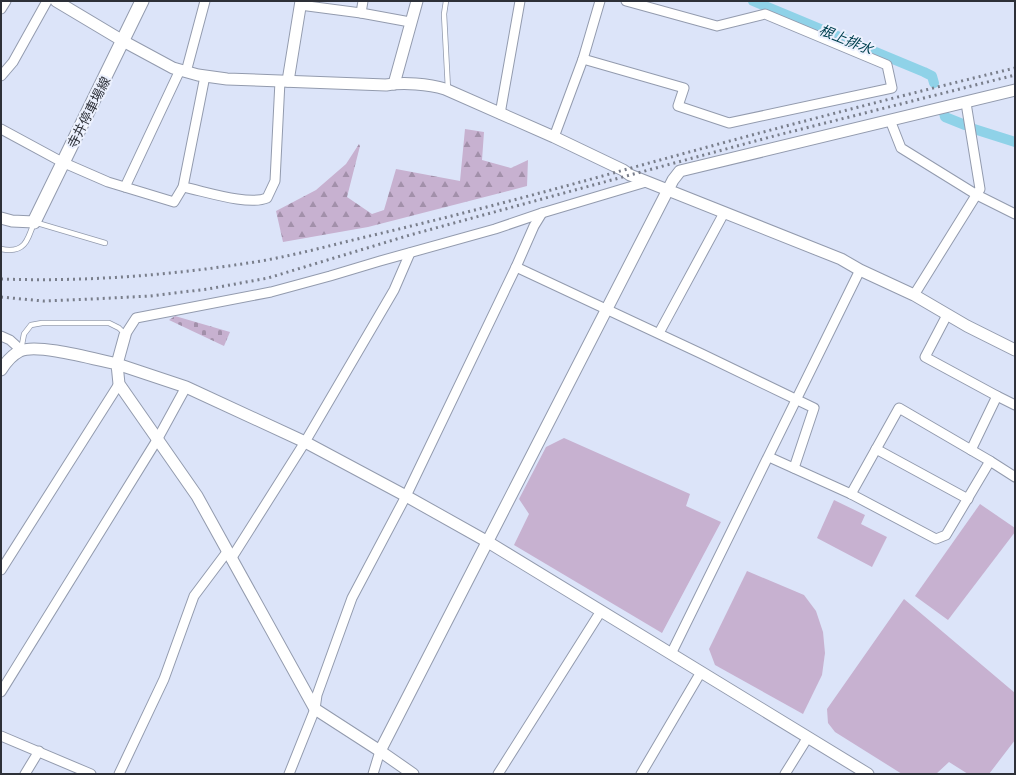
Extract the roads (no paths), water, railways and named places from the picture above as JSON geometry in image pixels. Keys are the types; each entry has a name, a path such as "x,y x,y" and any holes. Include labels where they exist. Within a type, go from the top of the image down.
{"main road":[{"name":"寺井停車場線","path":"34,222 142,1"}],"street":[{"path":"1,9 6,1"},
{"path":"1,76 13,62 47,1"},
{"path":"125,187 183,71 205,1"},
{"path":"361,13 363,1"},
{"path":"394,84 417,1"},
{"path":"500,114 520,1"},
{"path":"554,137 583,59 600,1"},
{"path":"583,59 684,88 678,106 729,123 892,88 887,65 765,14 717,26 626,1"},
{"path":"58,2 123,42 173,68 205,76 227,79 386,86 394,84 436,86 448,90 554,137 646,182 841,258 860,270 914,295 948,315 1015,350"},
{"path":"183,187 234,198 260,201 267,198 275,180 284,81 301,3 410,22"},
{"path":"1,129 62,162 108,182 174,202 183,187 205,76"},
{"path":"373,774 380,751 673,180 680,171 1015,90"},
{"path":"914,295 980,190 966,103"},
{"path":"890,120 901,148 977,194 1015,214"},
{"path":"412,774 380,751 315,709 197,496 119,384 117,364 125,335 136,318 271,292 495,229 542,213 646,182"},
{"path":"289,774 315,709 317,695 352,598 406,496 516,267 534,226 542,213"},
{"path":"658,333 724,213"},
{"path":"1,218 12,221 34,222"},
{"path":"119,774 164,679 194,596 229,556 305,442 394,290 410,253"},
{"path":"516,267 814,408 794,468"},
{"path":"671,654 860,270"},
{"path":"948,315 925,357 1015,405"},
{"path":"1,336 10,340 21,350"},
{"path":"1,370 6,360 21,350 44,349 117,364 186,388 305,442 488,542 868,774"},
{"path":"1,570 119,384"},
{"path":"1,692 157,440 186,388"},
{"path":"971,450 997,396"},
{"path":"851,494 899,408 1015,477"},
{"path":"876,449 968,499"},
{"path":"769,457 851,494 936,539 946,535 990,462"},
{"path":"498,774 601,611"},
{"path":"641,774 701,672"},
{"path":"1,736 92,774"},
{"path":"785,774 808,737"},
{"path":"25,774 39,752"}],"lane":[{"path":"446,1 444,14 448,90"},
{"path":"1,249 10,251 21,248 29,240 34,222 105,243"},
{"path":"21,350 24,334 31,325 42,323 109,323 119,328 125,335"}],"waterway":[{"name":"根上排水","path":"753,1 924,72 932,76 934,83"},
{"name":"根上排水","path":"944,113 945,117 965,125"},
{"name":"根上排水","path":"974,129 1015,142"}],"railway":[{"path":"1,279 34,280 164,274 229,266 276,258 492,206 912,93 1015,68"},
{"path":"1,297 43,301 150,296 208,289 268,278 410,235 630,175 774,136 1015,75"}]}
